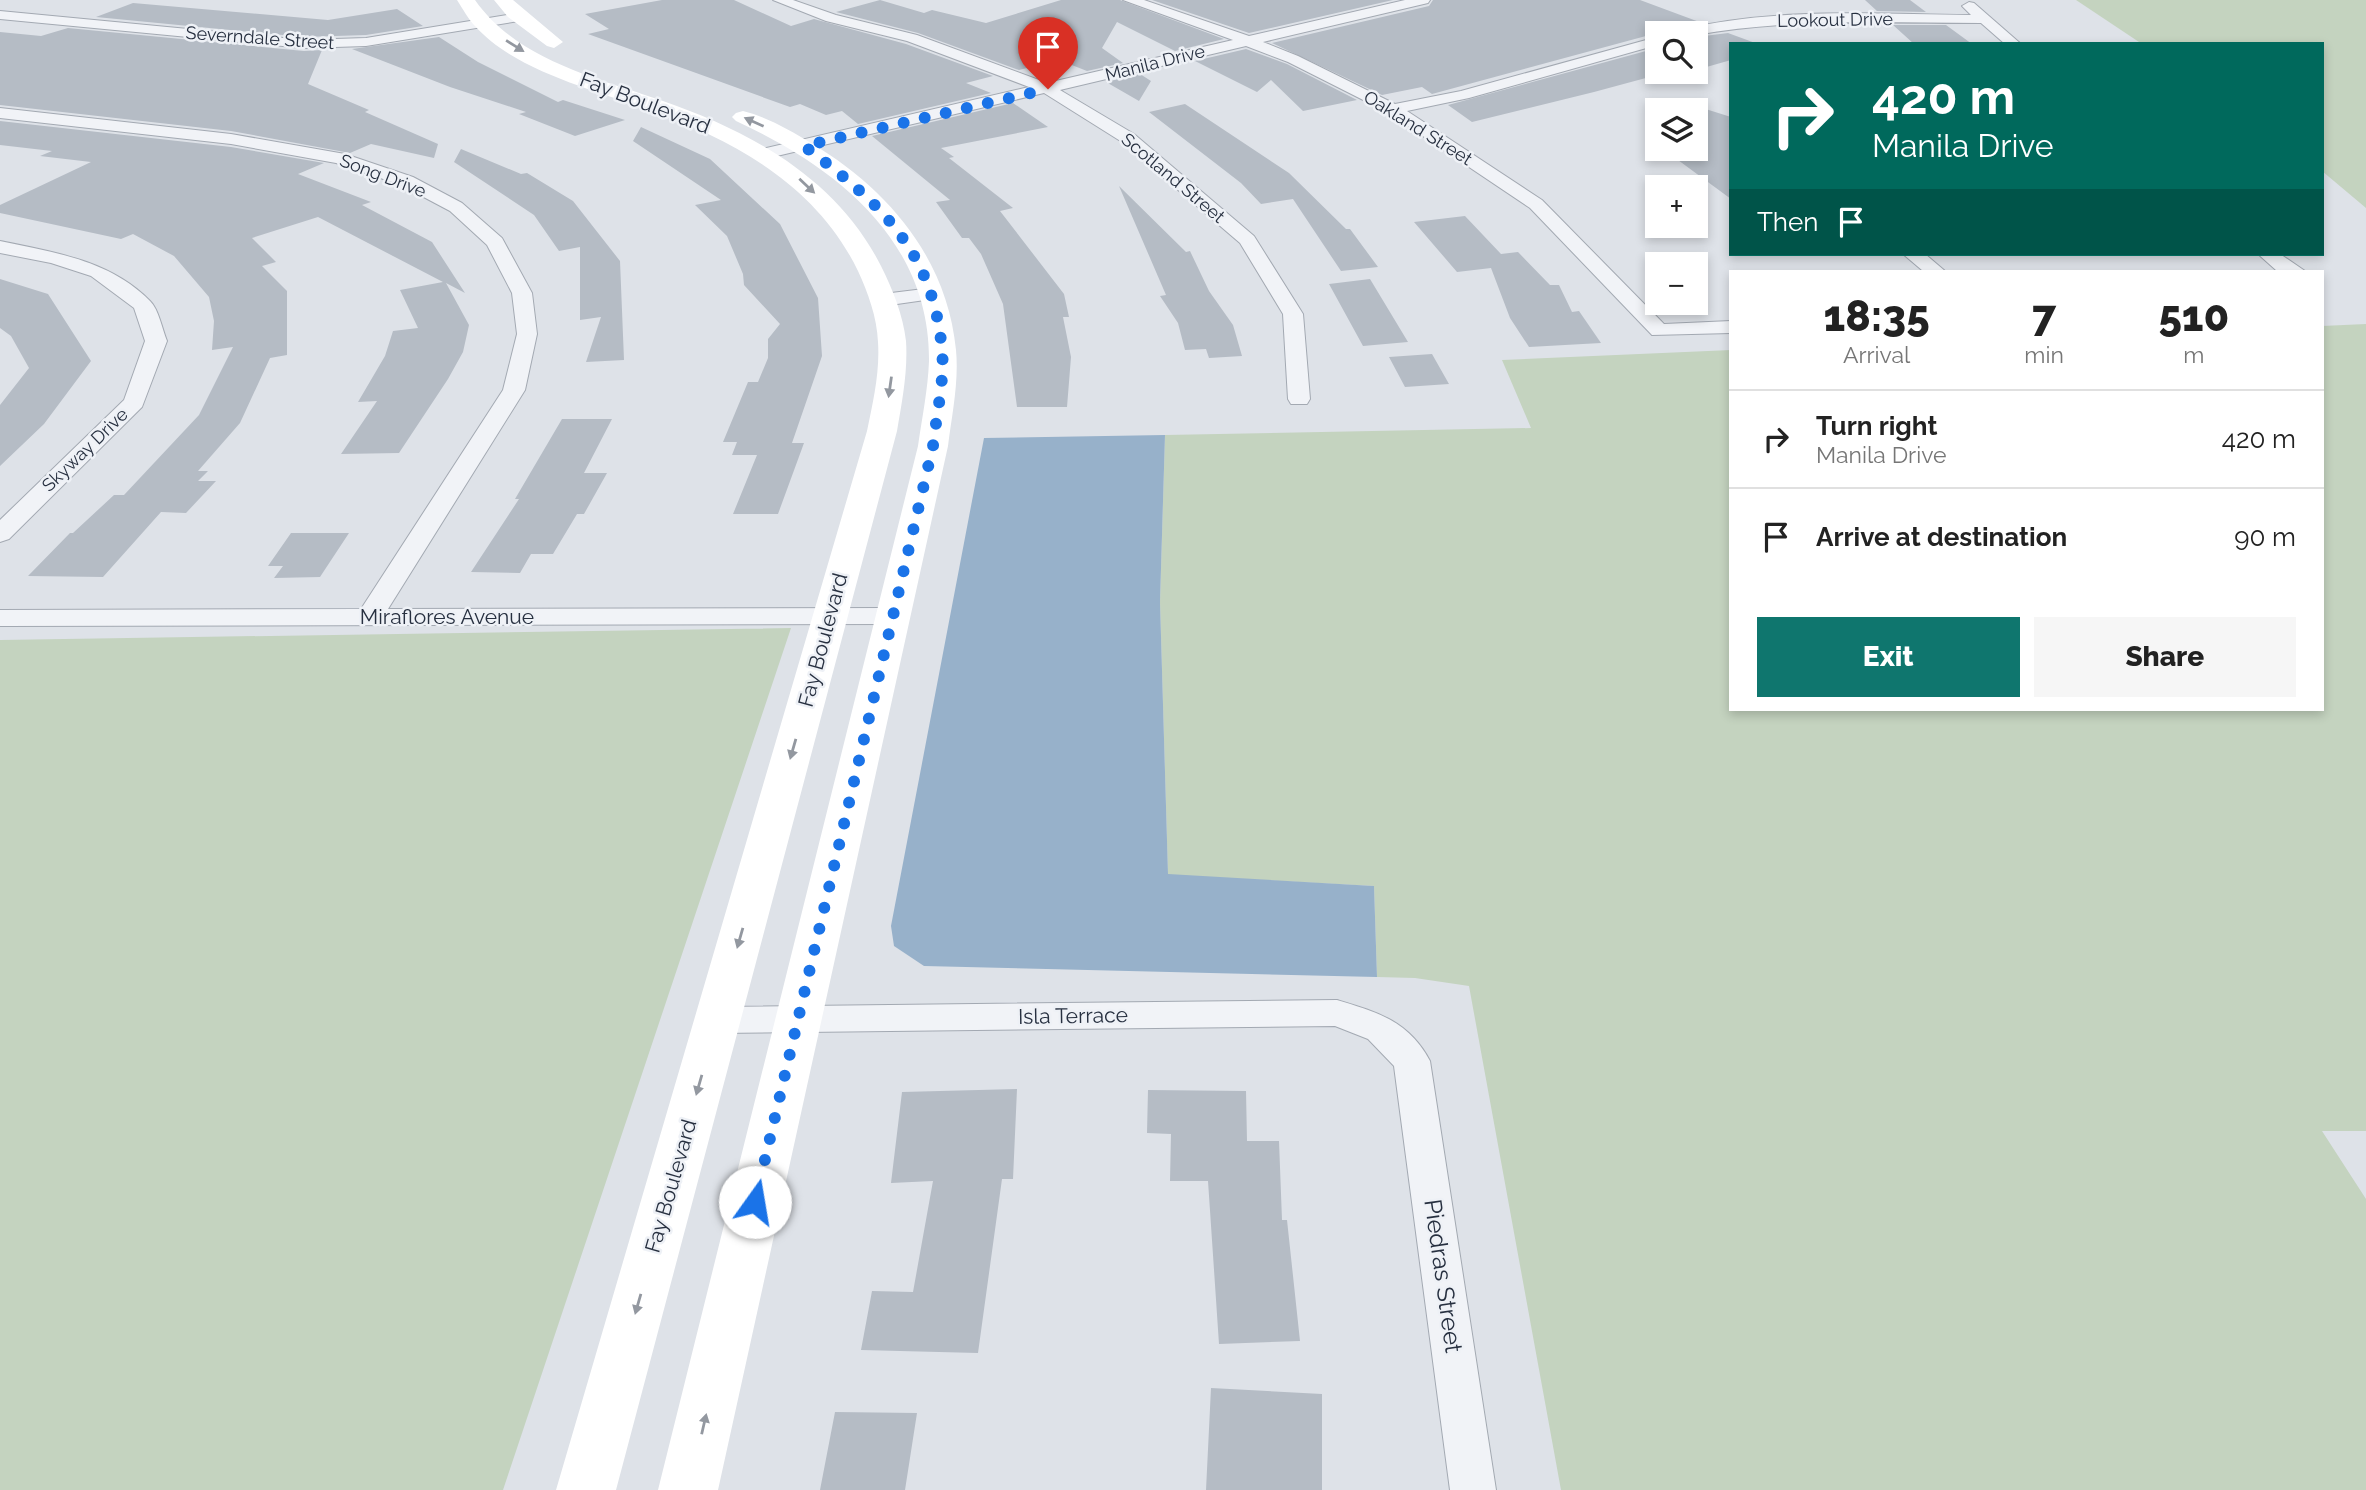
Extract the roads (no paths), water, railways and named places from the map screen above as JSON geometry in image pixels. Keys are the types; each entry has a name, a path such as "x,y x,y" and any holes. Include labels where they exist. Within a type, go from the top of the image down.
{"main road":[{"name":"Fay Boulevard","path":"466,0 482,23 540,61 593,84 701,122 764,154 795,176 851,231 883,300 892,339 892,383 882,431 586,1490"},
{"name":"Fay Boulevard","path":"511,8 543,37 587,61 711,104 804,146 842,174 873,202 909,244 932,294 943,352 933,446 688,1490"}],"street":[{"name":"Scotland Street","path":"780,0 831,18 912,38 1048,89 1128,138 1247,240 1293,314 1299,399"},
{"name":"Oakland Street","path":"1130,0 1293,59 1393,108 1536,204 1659,331 1729,327"},
{"name":"Manila Drive","path":"764,154 1423,0"},
{"path":"1962,0 2012,42"},
{"path":"0,14 22,4"},
{"name":"Severndale Street","path":"0,14 304,44 366,42 482,23 511,8"},
{"name":"Lookout Drive","path":"1708,29 1773,21 1985,19"},
{"path":"1393,108 1463,95 1645,44"},
{"name":"Song Drive","path":"0,113 231,139 339,158 407,181 456,207 495,242 522,293 527,334 514,390 370,616"},
{"name":"Skyway Drive","path":"0,247 55,258 97,272 143,305 156,341 134,402 0,534"},
{"path":"1916,256 1934,270"},
{"path":"2270,256 2292,270"},
{"path":"883,300 932,294"},
{"name":"Miraflores Avenue","path":"0,618 893,616"},
{"name":"Isla Terrace","path":"717,1020 1337,1013 1381,1029 1412,1061"},
{"name":"Piedras Street","path":"1412,1061 1473,1490"}],"water":[{"path":"1165,435 1160,602 1168,874 1374,886 1377,977 924,966 894,946 891,926 984,438"}]}
